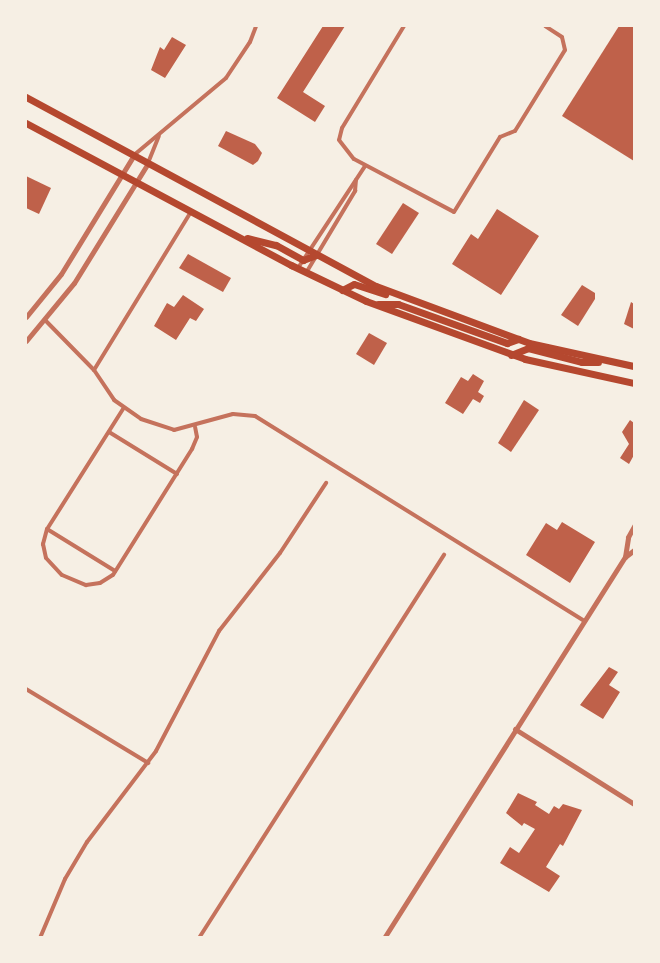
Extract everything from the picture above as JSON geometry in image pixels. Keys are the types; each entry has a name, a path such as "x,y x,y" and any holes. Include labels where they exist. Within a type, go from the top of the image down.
{"main road":[{"path":"26,97 308,251 397,296"},
{"path":"26,123 124,173 298,269 372,304 511,355 634,383"},
{"path":"238,236 276,246 303,260 316,255"},
{"path":"342,290 354,284 397,296 518,339 634,366"},
{"path":"372,304 398,304 502,341 518,339"},
{"path":"511,355 528,348 582,362 611,361"}],"street":[{"path":"26,317 61,274 134,155 146,142 159,135 176,116 226,78 238,62 256,26"},
{"path":"405,26 339,134 346,153 365,166 454,212 500,137 515,131 565,50 562,36 545,26"},
{"path":"26,341 74,283 138,181 159,135"},
{"path":"298,269 365,166"},
{"path":"306,273 356,191 356,179"},
{"path":"94,370 192,210"},
{"path":"45,320 94,370 123,409 165,428 195,427 233,414 263,419 584,621"},
{"path":"123,409 47,529 43,552 64,576 100,584 115,571 177,474 197,437 195,427"},
{"path":"109,432 177,474"},
{"path":"40,938 64,879 87,842 148,763 219,631 280,553 327,483"},
{"path":"625,557 628,537 634,526"},
{"path":"47,529 115,571"},
{"path":"384,938 625,557 634,550"},
{"path":"199,938 444,555"},
{"path":"26,689 148,763"},
{"path":"515,729 634,804"}],"building":[{"path":"323,26 345,26 303,92 325,106 315,122 277,98"},
{"path":"619,26 634,26 634,161 562,116"},
{"path":"172,37 186,45 165,78 151,70 160,47 164,50"},
{"path":"226,131 255,144 262,153 258,161 253,165 218,146"},
{"path":"26,176 51,188 39,214 26,208"},
{"path":"403,203 419,213 392,254 376,244"},
{"path":"497,209 539,236 501,295 452,264 471,234 478,239"},
{"path":"188,254 231,278 223,292 179,268"},
{"path":"582,285 595,293 595,299 578,326 561,315"},
{"path":"183,295 204,309 196,321 190,318 176,340 154,326 167,303 174,307"},
{"path":"631,302 634,304 634,329 624,324"},
{"path":"369,333 387,343 374,365 356,354"},
{"path":"473,374 484,381 478,392 484,396 480,403 473,399 463,414 445,403 461,377 468,381"},
{"path":"524,400 539,410 511,452 498,443"},
{"path":"630,420 634,423 634,455 629,464 620,458 629,444 622,432"},
{"path":"562,522 595,542 570,583 526,555 546,523 557,530"},
{"path":"609,667 618,672 609,685 620,692 603,719 580,705"},
{"path":"518,793 537,802 535,805 549,814 554,806 559,809 563,804 582,810 563,846 560,844 546,867 560,876 549,892 500,863 510,847 519,853 535,829 524,823 522,826 506,813"}]}
